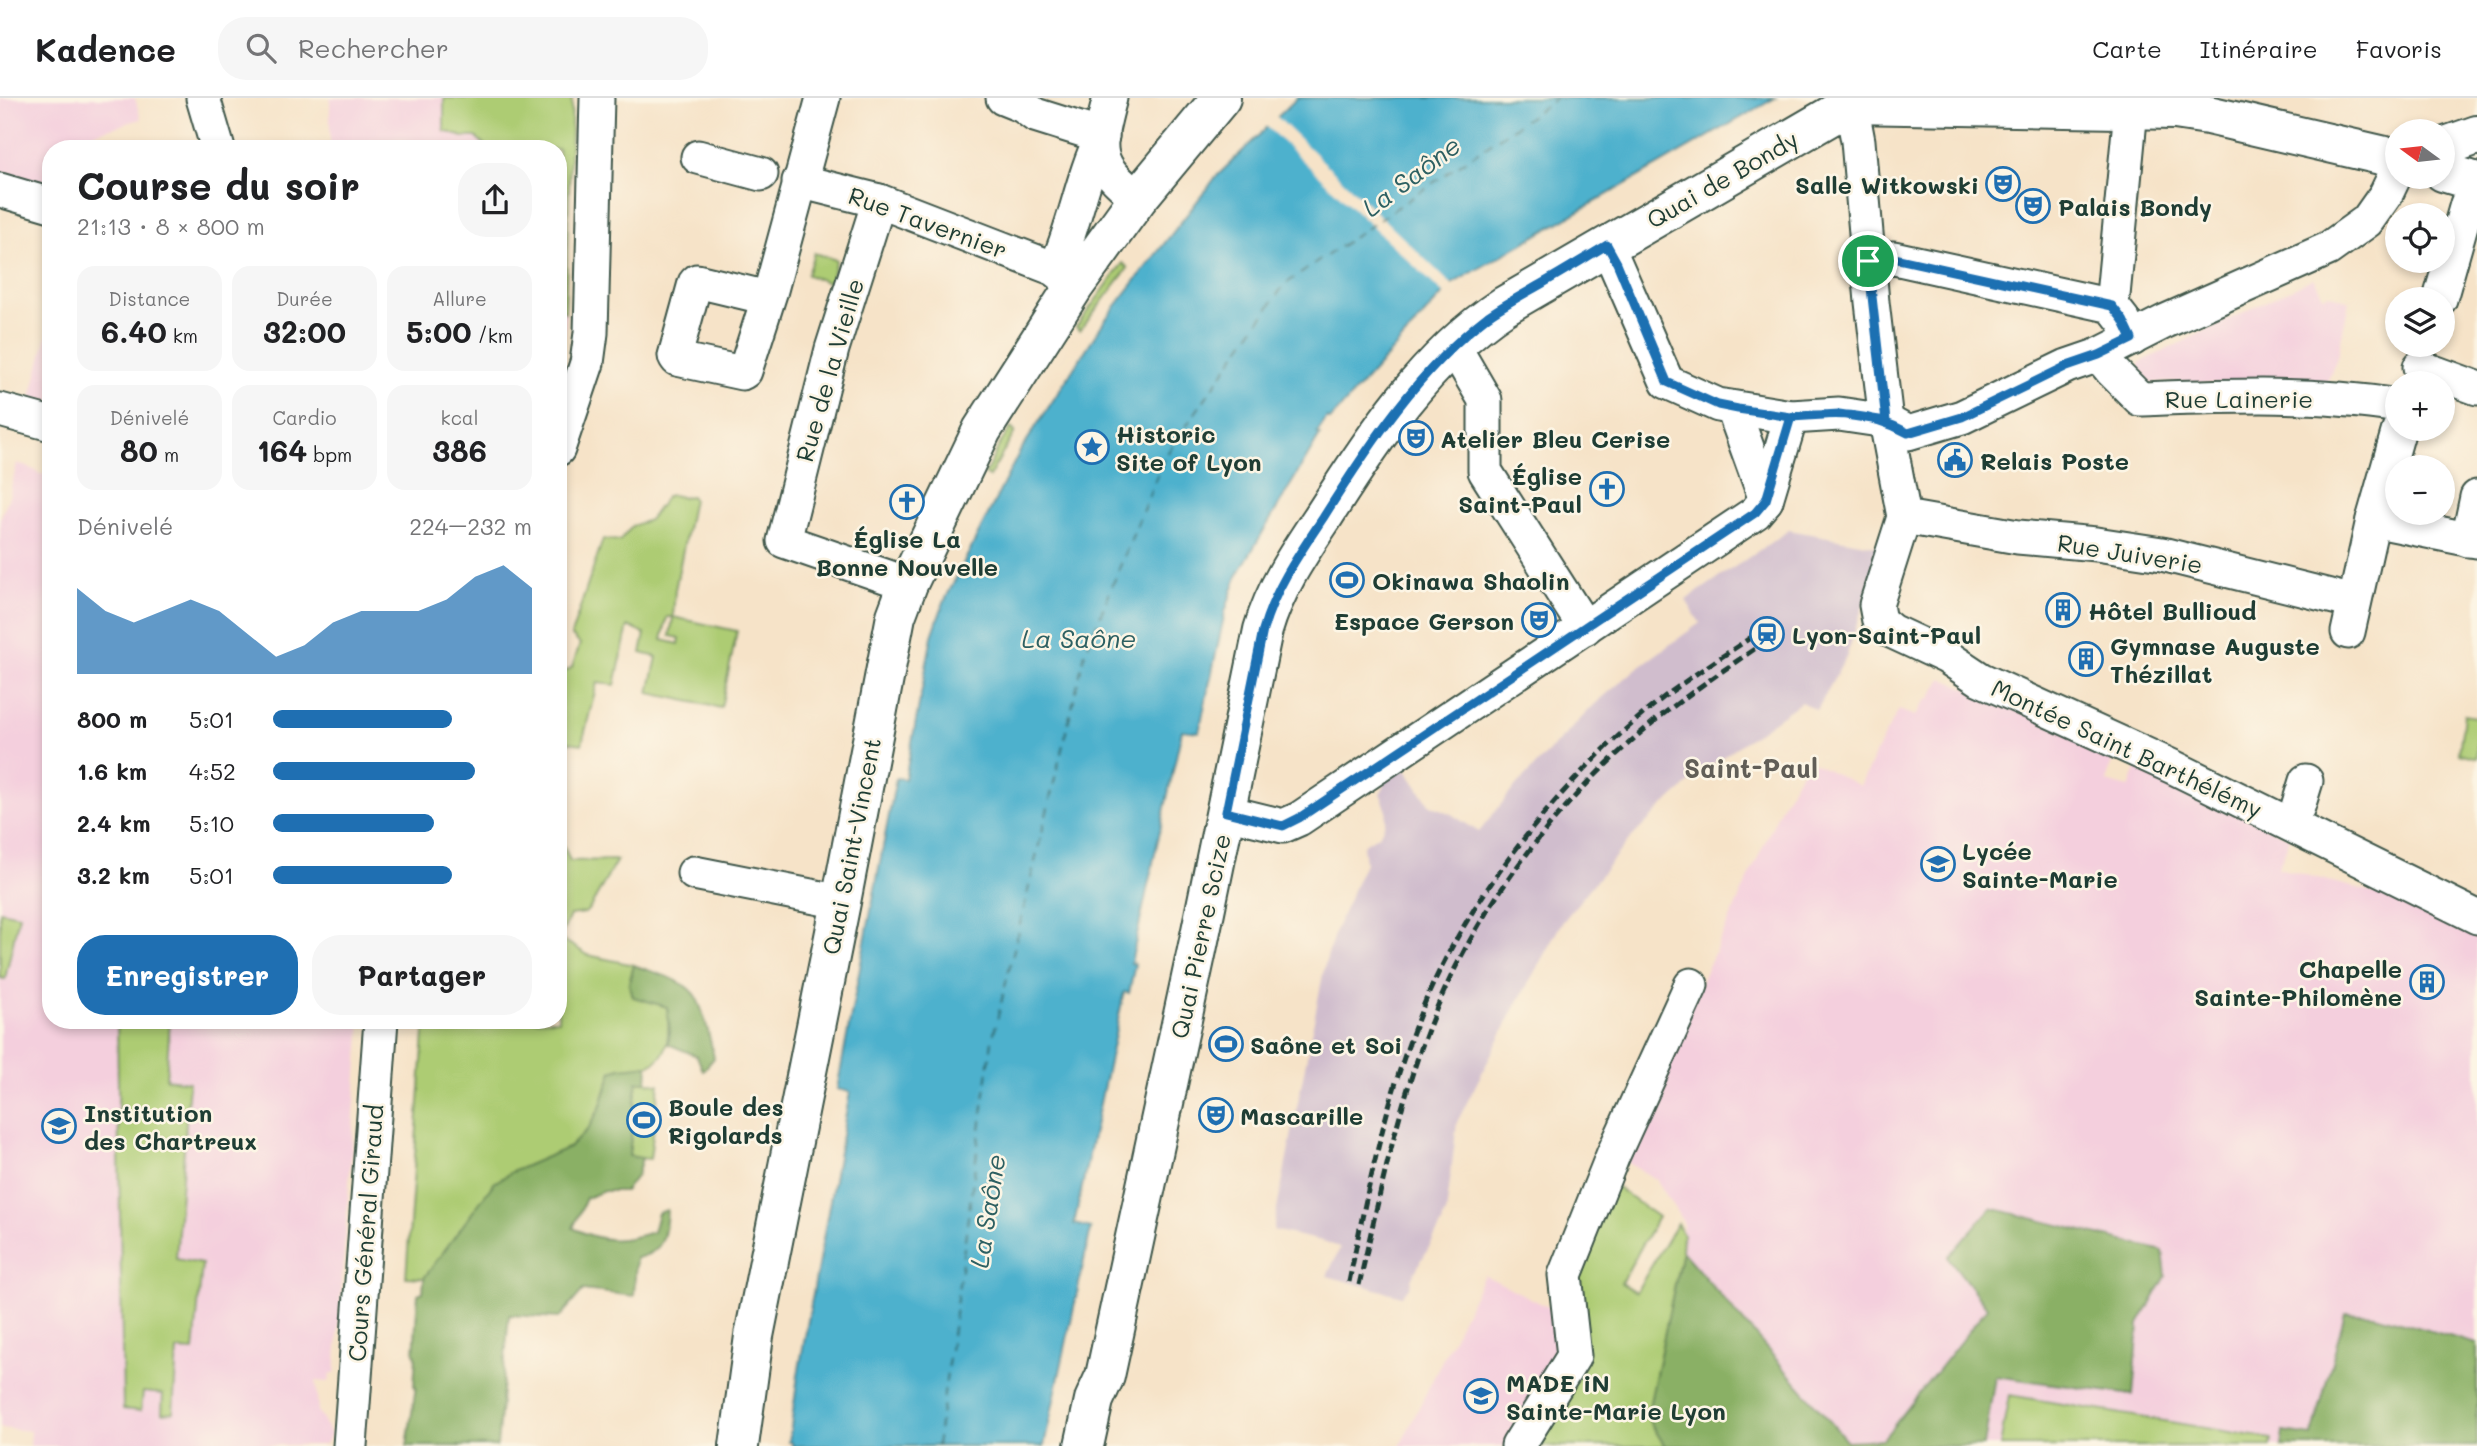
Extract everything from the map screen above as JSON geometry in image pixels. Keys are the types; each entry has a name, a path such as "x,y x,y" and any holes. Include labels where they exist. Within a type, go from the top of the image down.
{"main road":[{"name":"Quai Saint-Vincent","path":"739,1446 754,1336 896,617 908,584 982,430 1065,277 1138,198 1221,98"},
{"path":"1850,101 2175,110 2208,115 2385,156"},
{"name":"Quai de Bondy","path":"1480,323 1504,306 1850,101"},
{"path":"2455,143 2477,135"},
{"path":"2455,181 2472,193"},
{"name":"Quai Pierre Scize","path":"1084,1446 1094,1399 1107,1369 1257,655 1271,603 1284,577 1371,442 1452,348 1480,323"}],"street":[{"path":"203,98 215,140"},
{"path":"567,422 587,363 591,333 597,98"},
{"path":"768,298 697,281 675,356 680,361 742,373 745,371 768,298 822,98"},
{"path":"1003,98 1023,106 1035,115 1102,136"},
{"path":"1110,98 1102,136 1104,164 1113,178 1138,198"},
{"path":"1850,101 1858,141 1868,261 1888,434 1904,517"},
{"path":"2112,306 2131,109"},
{"name":"Quai Saint-Vincent","path":"1065,277 1063,251 1085,174 1102,136"},
{"path":"698,157 761,174"},
{"name":"Rue Tavernier","path":"799,181 879,201 1065,277"},
{"path":"1607,245 1667,382 1718,405 1791,417 1839,414 1888,434 1908,433 1962,417 2067,366 2099,355 2166,321 2329,249 2367,221 2388,189"},
{"path":"0,190 42,202"},
{"path":"2444,287 2472,193"},
{"name":"Rue de la Vieille","path":"879,201 832,349 783,541 908,584"},
{"path":"1868,261 1894,258 2112,306 2123,320 2132,339"},
{"path":"1452,348 1485,400 1485,471 1585,628"},
{"name":"Rue Lainerie","path":"2099,355 2140,399 2244,395 2317,396 2385,404"},
{"path":"2420,365 2477,388"},
{"path":"1738,409 1736,417 1766,500"},
{"path":"0,410 42,422"},
{"path":"1226,812 1283,826 1299,818 1755,513 1766,500 1791,417"},
{"path":"2396,441 2373,520 2473,541 2477,497"},
{"name":"Rue Juiverie","path":"1904,517 2018,537 2096,544 2162,554 2351,617 2373,520"},
{"name":"Montée Saint Barthélémy","path":"1904,517 1875,605 1879,621 1891,631 1947,657 1980,679 2173,767 2477,917"},
{"path":"694,873 841,902"},
{"path":"1518,1446 1574,1356 1565,1275 1613,1155 1691,985"},
{"name":"Cours Général Giraud","path":"350,1446 380,1029"}],"shaded area":[{"path":"0,98 135,98 141,119 71,140 42,140 42,185 0,173"},
{"path":"330,98 572,98 567,267 567,140 330,140"},
{"path":"2314,278 2323,296 2329,294 2349,301 2338,355 2326,385 2139,382 2139,363"},
{"path":"42,355 42,401 31,398"},
{"path":"17,463 42,474 42,1029 360,1029 335,1374 330,1374 329,1382 316,1381 318,1411 331,1434 324,1445 30,1446 31,1431 0,1428 0,519 9,497"},
{"path":"1789,530 1882,547 1847,655 1817,710 1801,702 1704,770 1628,841 1561,924 1457,1122 1446,1214 1411,1279 1410,1286 1402,1296 1327,1276 1340,1248 1326,1242 1273,1230 1325,964 1335,931 1365,863 1363,845 1380,834 1385,823 1387,811 1380,793 1384,788 1385,772 1401,762 1429,804 1453,815 1479,832 1514,788 1595,704 1636,669 1700,623 1686,600"},
{"path":"1942,678 2115,752 2106,782 2129,788 2138,764 2290,838 2278,868 2430,907 2477,930 2477,1344 2345,1313 2312,1437 2284,1432 2281,1446 1984,1446 1995,1376 2132,1394 2139,1324 2166,1276 1987,1308 1883,1439 1847,1441 1682,1251 1683,1222 1656,1179 1626,1162 1695,995 1782,805 1808,760 1860,786 1899,710 1915,716 1926,700 1929,700"},
{"name":"MADE iN Sainte-Marie Lyon","path":"1484,1275 1566,1316 1566,1346 1511,1446 1400,1446"}],"green space":[{"path":"444,98 572,98 567,251 567,140 479,140 476,137 463,137 444,131"},
{"path":"814,253 836,260 830,283 807,275"},
{"path":"1123,263 1128,268 1080,330 1076,327"},
{"path":"1011,428 1015,432 989,477 985,474"},
{"path":"667,496 691,496 693,499 675,590 673,617 737,631 721,708 649,693 657,657 641,653 645,634 628,626 615,685 597,683 582,744 568,742 567,747 567,671 572,667 580,644 571,635 603,539 620,541 632,526 649,520","holes":["667,617 673,617 670,636 680,638 679,644 662,640"]},
{"path":"2464,715 2477,717 2477,758 2459,753"},
{"path":"567,854 570,861 617,860 590,908 585,913 570,915 567,922"},
{"path":"0,911 19,915 5,979 0,978"},
{"path":"567,942 588,955 634,965 629,983 667,1007 667,1042 664,1052 658,1060 649,1065 608,1083 600,1108 588,1129 570,1147 512,1172 424,1278 406,1277 424,1029 567,1029"},
{"path":"634,965 674,979 694,994 709,1034 714,1058 703,1071 697,1056 668,1044 670,1032 667,1007 633,997 629,983"},
{"path":"117,1029 169,1029 166,1079 189,1082 176,1259 202,1264 194,1351 177,1350 173,1412 162,1413 163,1394 143,1392 141,1411 123,1409"},
{"path":"648,1065 647,1082 637,1082 629,1156 642,1158 637,1175 625,1191 604,1191 586,1198 573,1228 603,1238 631,1238 653,1232 658,1213 667,1210 662,1241 653,1251 636,1258 634,1296 583,1290 559,1318 509,1315 497,1446 407,1446 416,1386 414,1354 418,1294 423,1292 424,1278 494,1183 512,1172 570,1147 588,1129 600,1108 612,1071"},
{"name":"Boule des Rigolards","path":"637,1081 659,1084 650,1159 628,1157"},
{"path":"1609,1182 1658,1217 1621,1283 1636,1292 1677,1223 1683,1235 1682,1251 1647,1417 1665,1446 1527,1446 1549,1407 1574,1281"},
{"path":"1991,1208 2163,1251 2166,1276 2139,1324 2133,1395 1995,1376 1984,1446 1665,1446 1647,1417 1682,1251 1847,1441 1883,1439 1987,1308 1948,1257"},
{"path":"2345,1313 2375,1315 2477,1344 2477,1446 2281,1446 2283,1432 2312,1436"},
{"path":"2009,1395 2272,1439 2271,1446 2000,1446"}],"water":[{"name":"La Saône","path":"1297,98 1775,98 1452,284 1330,420 1327,418 1317,433 1320,435 1237,576 1225,612 1199,732 1182,730 1131,963 1135,964 1129,993 1124,992 1074,1224 1091,1228 1044,1446 792,1446 792,1442 789,1442 798,1375 850,1092 837,1089 896,778 905,779 932,636 944,602 1019,453 1105,320 1216,177"}],"pier":[{"path":"1275,115 1453,286 1445,295 1265,125"}],"ferry route":[{"path":"937,1446 992,1041 1085,653 1164,458 1284,285 1557,98"}],"railway":[{"path":"1349,1282 1371,1175 1400,1070 1425,1002 1467,921 1520,843 1550,806 1615,739 1677,687 1769,625"},
{"path":"1359,1285 1392,1143 1413,1073 1438,1005 1495,898 1570,802 1627,745 1680,701 1776,634"}],"place":[{"name":"Salle Witkowski","path":"2003,184"},
{"name":"Palais Bondy","path":"2033,206"},
{"name":"Atelier Bleu Cerise","path":"1416,438"},
{"name":"Historic Site of Lyon","path":"1092,447"},
{"name":"Relais Poste","path":"1955,460"},
{"name":"Église Saint-Paul","path":"1607,489"},
{"name":"Église La Bonne Nouvelle","path":"907,502"},
{"name":"Okinawa Shaolin","path":"1347,580"},
{"name":"Hôtel Bullioud","path":"2063,610"},
{"name":"Espace Gerson","path":"1539,620"},
{"name":"Lyon-Saint-Paul","path":"1767,634"},
{"name":"Gymnase Auguste Thézillat","path":"2086,659"},
{"name":"Lycée Sainte-Marie","path":"1938,864"},
{"name":"Chapelle Sainte-Philomène","path":"2427,982"},
{"name":"Saône et Soi","path":"1226,1044"},
{"name":"Mascarille","path":"1216,1115"},
{"name":"Boule des Rigolards","path":"644,1120"},
{"name":"Institution des Chartreux","path":"59,1126"},
{"name":"MADE iN Sainte-Marie Lyon","path":"1481,1396"}],"district":[{"name":"Saint-Paul","path":"1751,768"}],"route":[{"path":"1868,261 1886,421 1839,414 1791,417 1738,409 1718,405 1667,382 1607,245 1480,323 1452,348 1371,442 1284,577 1271,603 1263,630 1226,812 1283,826 1299,818 1755,513 1766,500 1791,417 1821,414 1839,414 1886,421 1908,433 1962,417 2067,366 2099,355 2132,339 2123,320 2112,306 1894,258 1868,261"}]}
